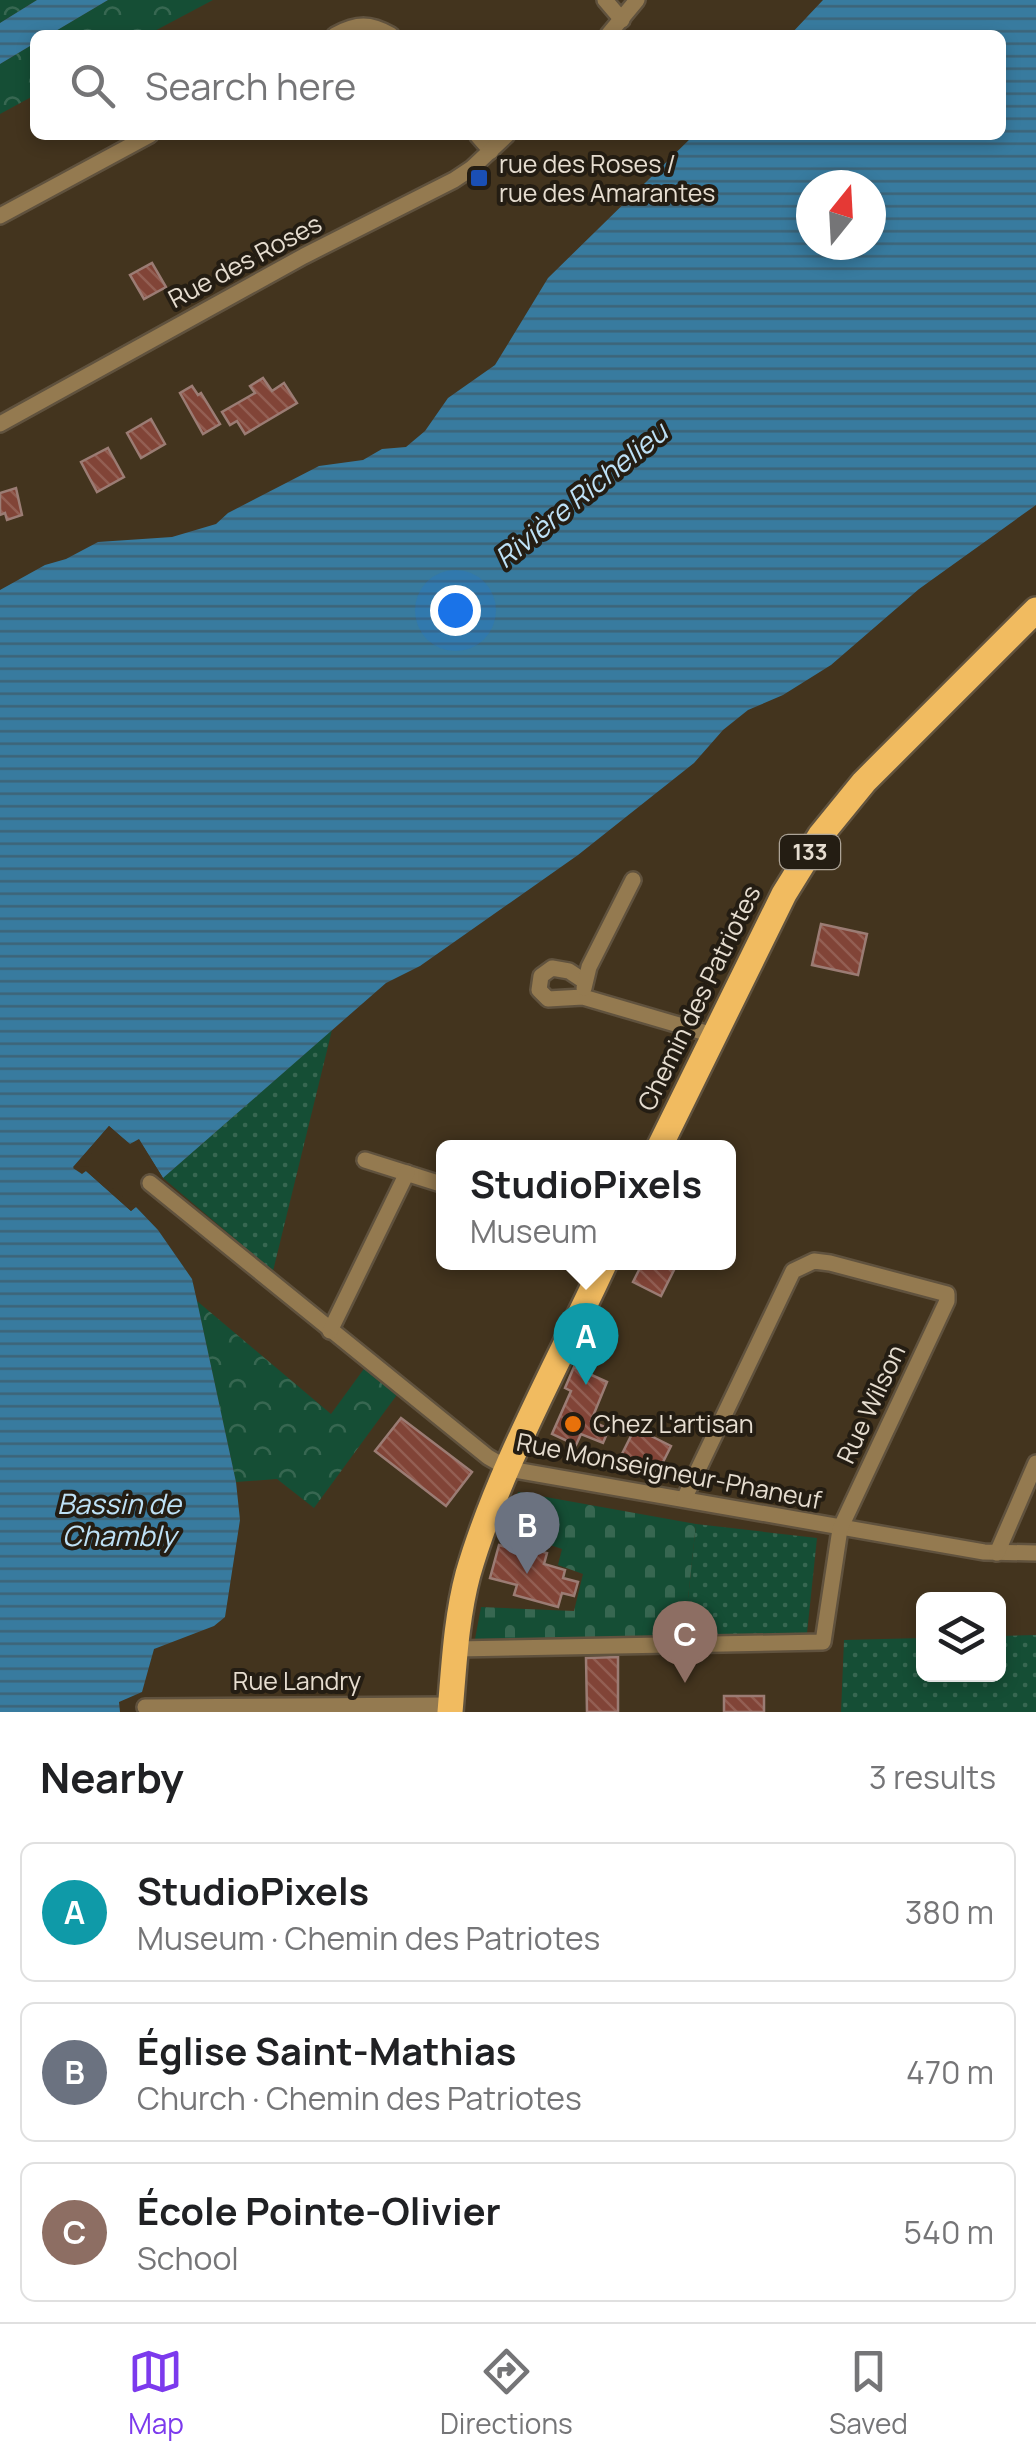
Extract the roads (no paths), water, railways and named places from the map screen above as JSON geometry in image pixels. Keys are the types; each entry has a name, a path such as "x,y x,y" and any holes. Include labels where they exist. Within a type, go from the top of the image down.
{"main road":[{"name":"Chemin des Patriotes","path":"663,1140 784,894 842,807 1036,610"},
{"path":"450,1708 469,1573 509,1470 601,1270"}],"street":[{"path":"604,0 622,20"},
{"path":"613,30 637,0"},
{"path":"344,30 372,24 382,30"},
{"path":"0,216 141,140"},
{"path":"481,140 490,151"},
{"name":"Rue des Roses","path":"0,424 304,256 454,180 502,140"},
{"path":"632,880 584,989 714,1035"},
{"path":"364,1160 436,1182"},
{"path":"330,1331 407,1173"},
{"name":"Rue Monseigneur-Phaneuf","path":"150,1184 509,1470 997,1554 1036,1553"},
{"name":"Rue Wilson","path":"456,1649 819,1644 826,1637 840,1529 948,1294 830,1263 802,1264 786,1280 684,1499"},
{"path":"997,1554 1036,1463"},
{"name":"Rue Landry","path":"144,1706 450,1708"}],"water":[{"path":"37,0 108,0 57,30 30,30 30,46 0,64 0,23"},
{"path":"823,0 1036,0 1036,505 919,589 831,665 783,695 748,710 723,730 694,763 578,855 420,966 386,983 163,1178 139,1140 130,1145 109,1126 73,1167 85,1170 131,1211 136,1207 158,1230 192,1279 236,1482 240,1520 225,1617 214,1626 154,1649 142,1692 119,1702 120,1712 0,1712 0,590 98,542 172,537 216,524 228,513 319,466 363,460 382,449 406,447 425,431 448,398 495,365 548,278 689,140 1006,140 1006,30 795,30"}],"place":[{"name":"rue des Roses / rue des Amarantes","path":"479,178"},
{"name":"StudioPixels","path":"586,1385"},
{"name":"Chez L'artisan","path":"573,1424"},
{"name":"Église Saint-Mathias","path":"527,1574"},
{"name":"École Pointe-Olivier","path":"685,1683"}],"water label":[{"name":"Rivière Richelieu","path":"581,495"},
{"name":"Bassin de Chambly","path":"119,1520"}]}
